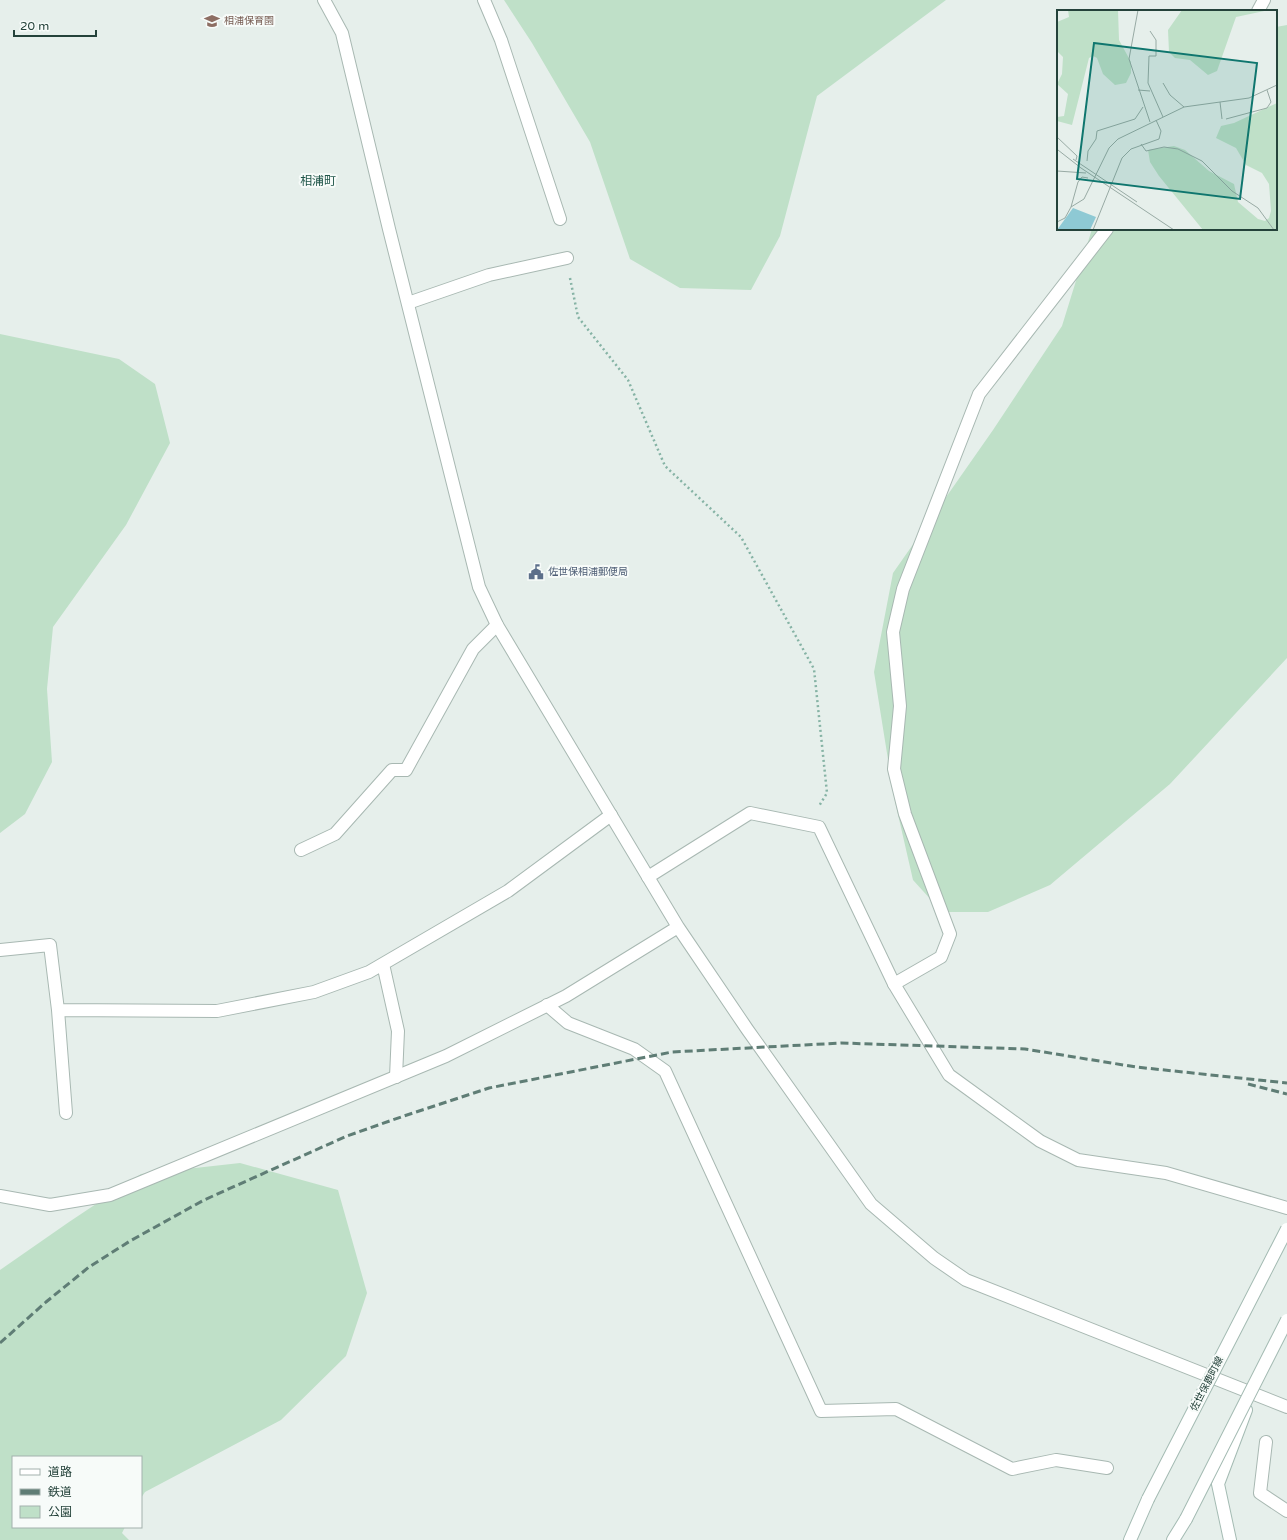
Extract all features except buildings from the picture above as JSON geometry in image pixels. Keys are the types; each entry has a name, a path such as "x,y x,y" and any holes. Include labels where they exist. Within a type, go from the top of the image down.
{"street":[{"path":"324,0 342,33 479,587 496,625 678,927 747,1029 871,1204 934,1258 966,1280 1287,1407"},
{"path":"484,0 501,40 560,219"},
{"path":"1259,10 1264,0"},
{"path":"894,984 941,957 950,934 905,814 894,769 900,706 893,632 903,589 979,394 1106,230"},
{"path":"408,303 490,275 567,258"},
{"path":"301,850 335,834 392,770 406,770 473,649 496,625"},
{"path":"648,877 750,813 819,827 894,984 949,1075 1040,1141 1078,1160 1166,1173 1287,1208"},
{"path":"58,1010 217,1011 314,992 369,972 508,891 611,815"},
{"path":"0,1196 50,1204 110,1195 446,1056 566,996 678,927"},
{"path":"0,950 50,945 58,1010 66,1113"},
{"path":"383,964 398,1031 396,1077"},
{"path":"547,1005 568,1023 634,1049 665,1071 821,1411 896,1410 1012,1469 1056,1460 1107,1468"},
{"name":"佐世保鹿町線","path":"1130,1540 1148,1498 1287,1229"},
{"path":"1173,1540 1186,1519 1287,1320"},
{"path":"1230,1540 1218,1484 1253,1393 1287,1328"},
{"path":"1266,1442 1260,1493 1287,1511"}],"path":[{"path":"567,258 578,317 628,380 665,466 742,537 814,669 827,793 819,805 819,827"}],"green space":[{"path":"504,0 946,0 817,96 780,236 751,290 680,288 630,259 590,142 532,43"},
{"path":"1287,25 1287,658 1170,784 1050,885 988,912 942,912 913,880 894,797 874,672 893,573 993,430 1062,326 1092,230 1277,230 1277,27"},
{"path":"0,334 119,359 155,384 170,443 126,525 53,627 47,689 52,762 25,814 0,833"},
{"path":"240,1163 338,1190 367,1293 346,1356 281,1420 145,1492 142,1496 142,1456 12,1456 12,1528 124,1528 122,1533 129,1540 0,1540 0,1270 141,1174"}],"railway":[{"path":"0,1343 46,1302 89,1267 130,1241 204,1200 347,1136 489,1088 672,1052 841,1043 1025,1049 1136,1067 1287,1083"},
{"path":"1248,1084 1287,1094"}],"place":[{"name":"相浦保育園","path":"212,21"},
{"name":"佐世保相浦郵便局","path":"536,572"}],"district":[{"name":"相浦町","path":"318,181"}]}
